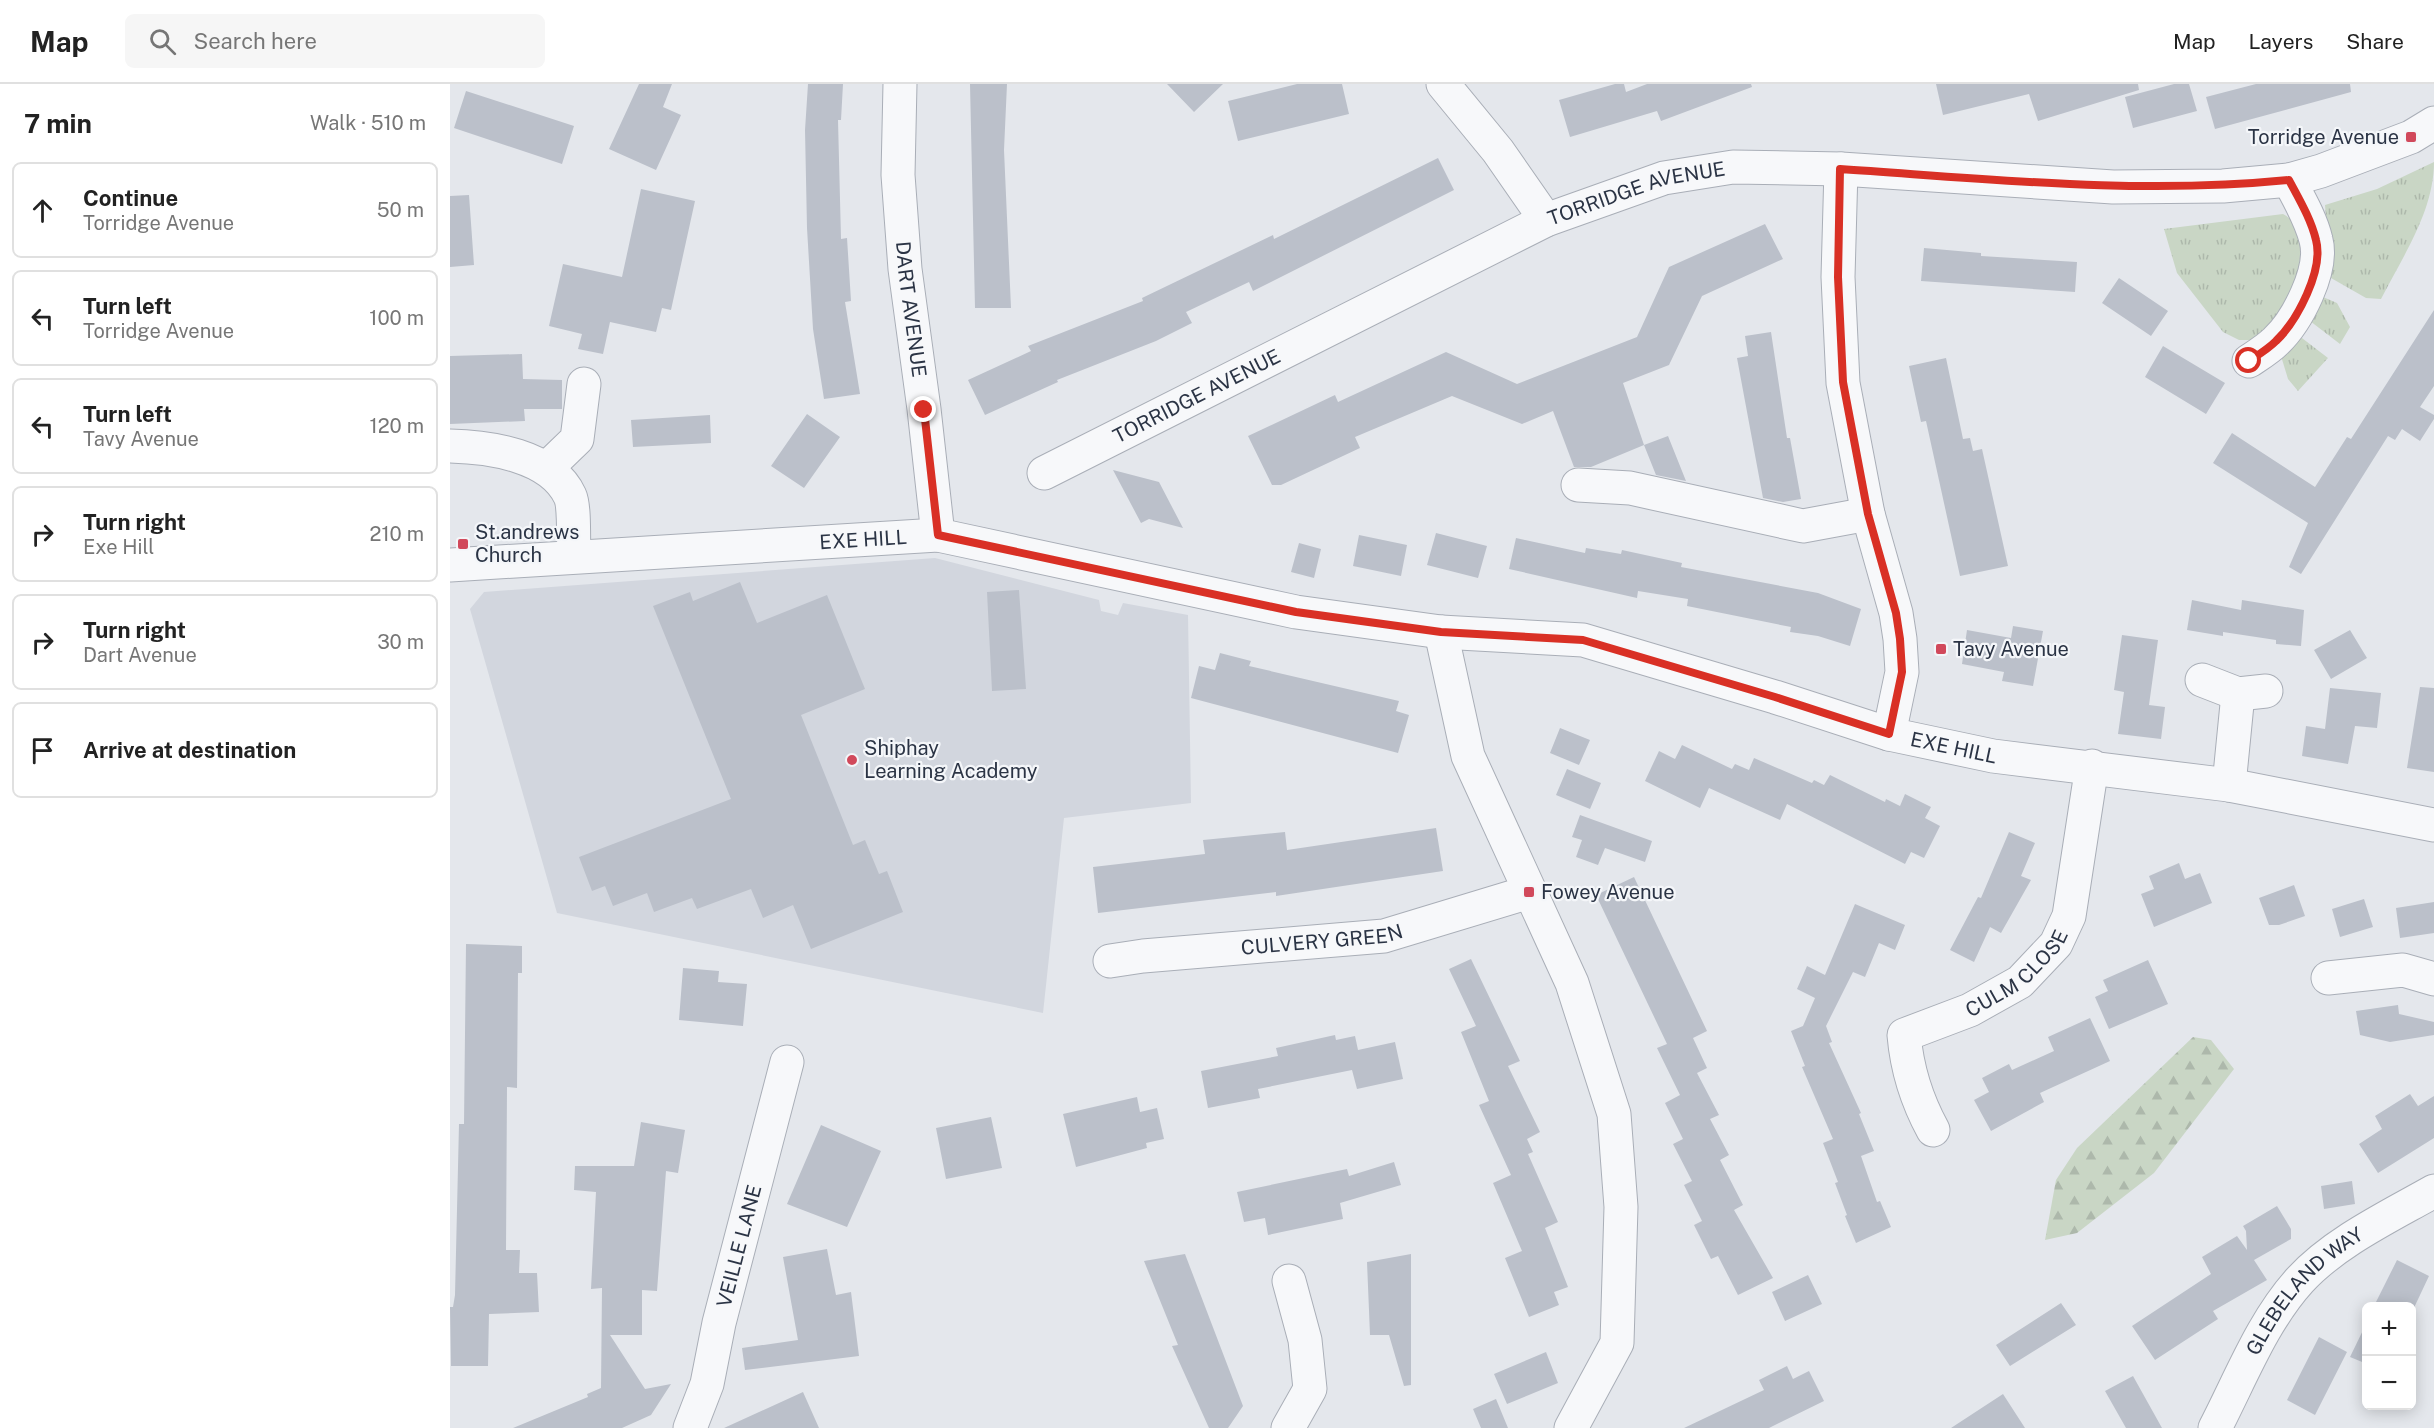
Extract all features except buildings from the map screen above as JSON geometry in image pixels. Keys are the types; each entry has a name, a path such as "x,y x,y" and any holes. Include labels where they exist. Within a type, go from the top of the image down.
{"street":[{"name":"DART AVENUE","path":"900,84 898,175 905,269 938,535"},
{"path":"1443,84 1498,151 1546,220"},
{"name":"TORRIDGE AVENUE","path":"1044,473 1546,220 1664,178 1733,167 1840,169 2113,187 2223,186 2289,180 2377,151 2411,137 2434,123"},
{"path":"1840,169 1838,277 1843,382 1868,514 1893,602 1900,639 1902,672 1889,734"},
{"path":"2249,361 2276,341 2295,318 2308,290 2315,266 2317,242 2289,180"},
{"path":"547,468 577,438 584,384"},
{"path":"450,446 472,446 520,458 547,468 570,496 574,556"},
{"path":"1578,485 1630,488 1803,526 1868,514"},
{"name":"EXE HILL","path":"450,566 574,556 938,535 1296,612 1441,632 1583,640 1775,697 1889,734 1993,756 2229,784 2434,825"},
{"path":"1441,632 1468,756 1572,983 1614,1114 1619,1154 1621,1271 1617,1343 1571,1428"},
{"path":"2202,680 2252,692 2229,784"},
{"name":"CULM CLOSE","path":"1933,1130 1914,1091 1906,1065 1904,1035 1970,1010 2020,982 2056,944 2069,916 2092,766"},
{"name":"CULVERY GREEN","path":"1110,961 1143,956 1384,936 1529,892"},
{"path":"2328,978 2403,970 2434,979"},
{"name":"VEILLE LANE","path":"690,1428 707,1384 725,1301 786,1062"},
{"name":"GLEBELAND WAY","path":"2215,1428 2266,1326 2301,1280 2355,1236 2434,1191"},
{"path":"1288,1428 1310,1389 1305,1340 1289,1281"}],"shaded area":[{"name":"Shiphay Learning Academy","path":"935,558 1099,600 1101,611 1118,615 1123,603 1188,615 1191,803 1064,818 1043,1013 557,913 470,609 484,592"}],"green space":[{"path":"2434,162 2433,180 2423,216 2381,299 2366,298 2331,278 2325,205 2377,189"},
{"path":"2283,214 2293,222 2298,234 2300,249 2296,281 2291,297 2279,321 2258,340 2239,340 2223,332 2177,273 2164,229"},
{"path":"2323,297 2337,303 2350,327 2340,344 2310,321"},
{"path":"2298,335 2328,358 2298,391 2288,379 2281,356"},
{"path":"2193,1037 2211,1040 2234,1069 2154,1173 2077,1233 2045,1240 2056,1180 2077,1148"}],"place":[{"name":"Torridge Avenue","path":"2411,137"},
{"name":"St.andrews Church","path":"463,544"},
{"name":"Tavy Avenue","path":"1941,649"},
{"name":"Shiphay Learning Academy","path":"852,760"},
{"name":"Fowey Avenue","path":"1529,892"}],"route":[{"path":"924,410 938,535 1296,612 1441,632 1583,640 1775,697 1889,734 1902,672 1900,639 1880,550 1868,514 1843,382 1838,277 1840,169 2113,187 2223,186 2289,180 2317,242 2315,266 2308,290 2295,318 2276,341 2249,361"}]}
